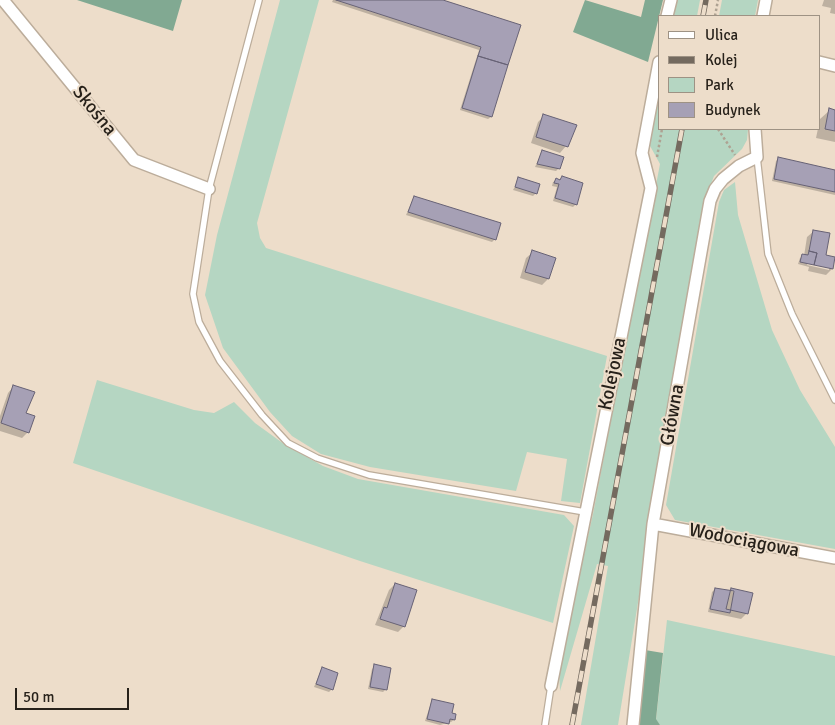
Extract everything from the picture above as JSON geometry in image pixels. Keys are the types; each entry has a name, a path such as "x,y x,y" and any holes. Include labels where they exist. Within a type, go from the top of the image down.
{"street":[{"name":"Skośna","path":"3,0 134,160 209,189"},
{"path":"668,15 670,0"},
{"path":"763,15 766,0"},
{"path":"820,62 835,66"},
{"name":"Kolejowa","path":"551,686 651,188 642,152 658,67"},
{"path":"755,130 757,157"},
{"name":"Główna","path":"633,725 654,524 710,201 715,188 723,179 742,164 757,157"},
{"name":"Wodociągowa","path":"654,524 835,558"}],"lane":[{"path":"259,0 209,189 193,294 200,322 220,361 262,415 288,443 317,458 369,475 585,512"},
{"path":"757,157 768,254 792,314 835,400"},
{"path":"545,725 551,686"}],"path":[{"path":"715,15 718,0"},
{"path":"719,130 742,164"}],"green space":[{"path":"77,0 182,0 173,31"},
{"path":"280,0 319,0 257,223 260,238 266,248 607,356 580,503 561,501 567,459 527,452 516,491 370,467 321,454 292,436 270,412 223,348 205,295 217,235"},
{"path":"585,0 641,17 645,0 663,0 648,62 573,32"},
{"path":"676,0 700,0 697,15 673,15"},
{"path":"722,0 758,0 755,15 719,15"},
{"path":"658,96 658,130 748,130 747,140 742,149 714,176 703,205 618,725 581,725 608,566 597,564 560,691 559,667 593,514 660,164 649,144"},
{"path":"735,182 738,215 772,330 800,390 835,447 835,549 675,520 666,505 719,202 724,190"},
{"path":"97,380 194,410 214,413 234,402 255,423 284,444 323,466 358,479 564,515 574,526 553,623 360,561 73,463"},
{"path":"667,620 835,656 835,725 660,725 656,720"},
{"path":"645,650 663,653 656,719 660,725 639,725"}],"building":[{"path":"336,0 443,0 521,25 508,65 478,56 481,47"},
{"path":"478,56 508,65 492,117 462,108"},
{"path":"829,108 835,110 835,131 825,129"},
{"path":"543,114 577,125 568,147 536,137"},
{"path":"542,150 564,157 560,169 537,164"},
{"path":"778,157 835,170 835,192 774,179"},
{"path":"562,176 583,183 577,205 555,198 559,184 554,183 556,178 560,180"},
{"path":"518,177 540,184 537,194 515,187"},
{"path":"414,196 501,223 496,240 408,212"},
{"path":"813,230 830,233 826,255 835,257 833,269 814,265 817,253 809,251"},
{"path":"532,250 556,258 549,279 525,272"},
{"path":"809,251 817,253 814,265 800,262 802,254 808,255"},
{"path":"13,385 35,392 26,413 35,416 29,433 1,423"},
{"path":"395,583 417,590 405,627 380,619 384,607 387,608"},
{"path":"715,588 734,591 730,613 710,609"},
{"path":"731,588 753,593 748,614 726,609"},
{"path":"374,664 391,668 387,690 370,687"},
{"path":"322,667 338,673 333,690 316,684"},
{"path":"432,699 454,704 452,713 456,714 455,720 450,719 449,724 427,719"}],"railway":[{"path":"703,15 706,0"},
{"path":"572,725 682,130"}]}
